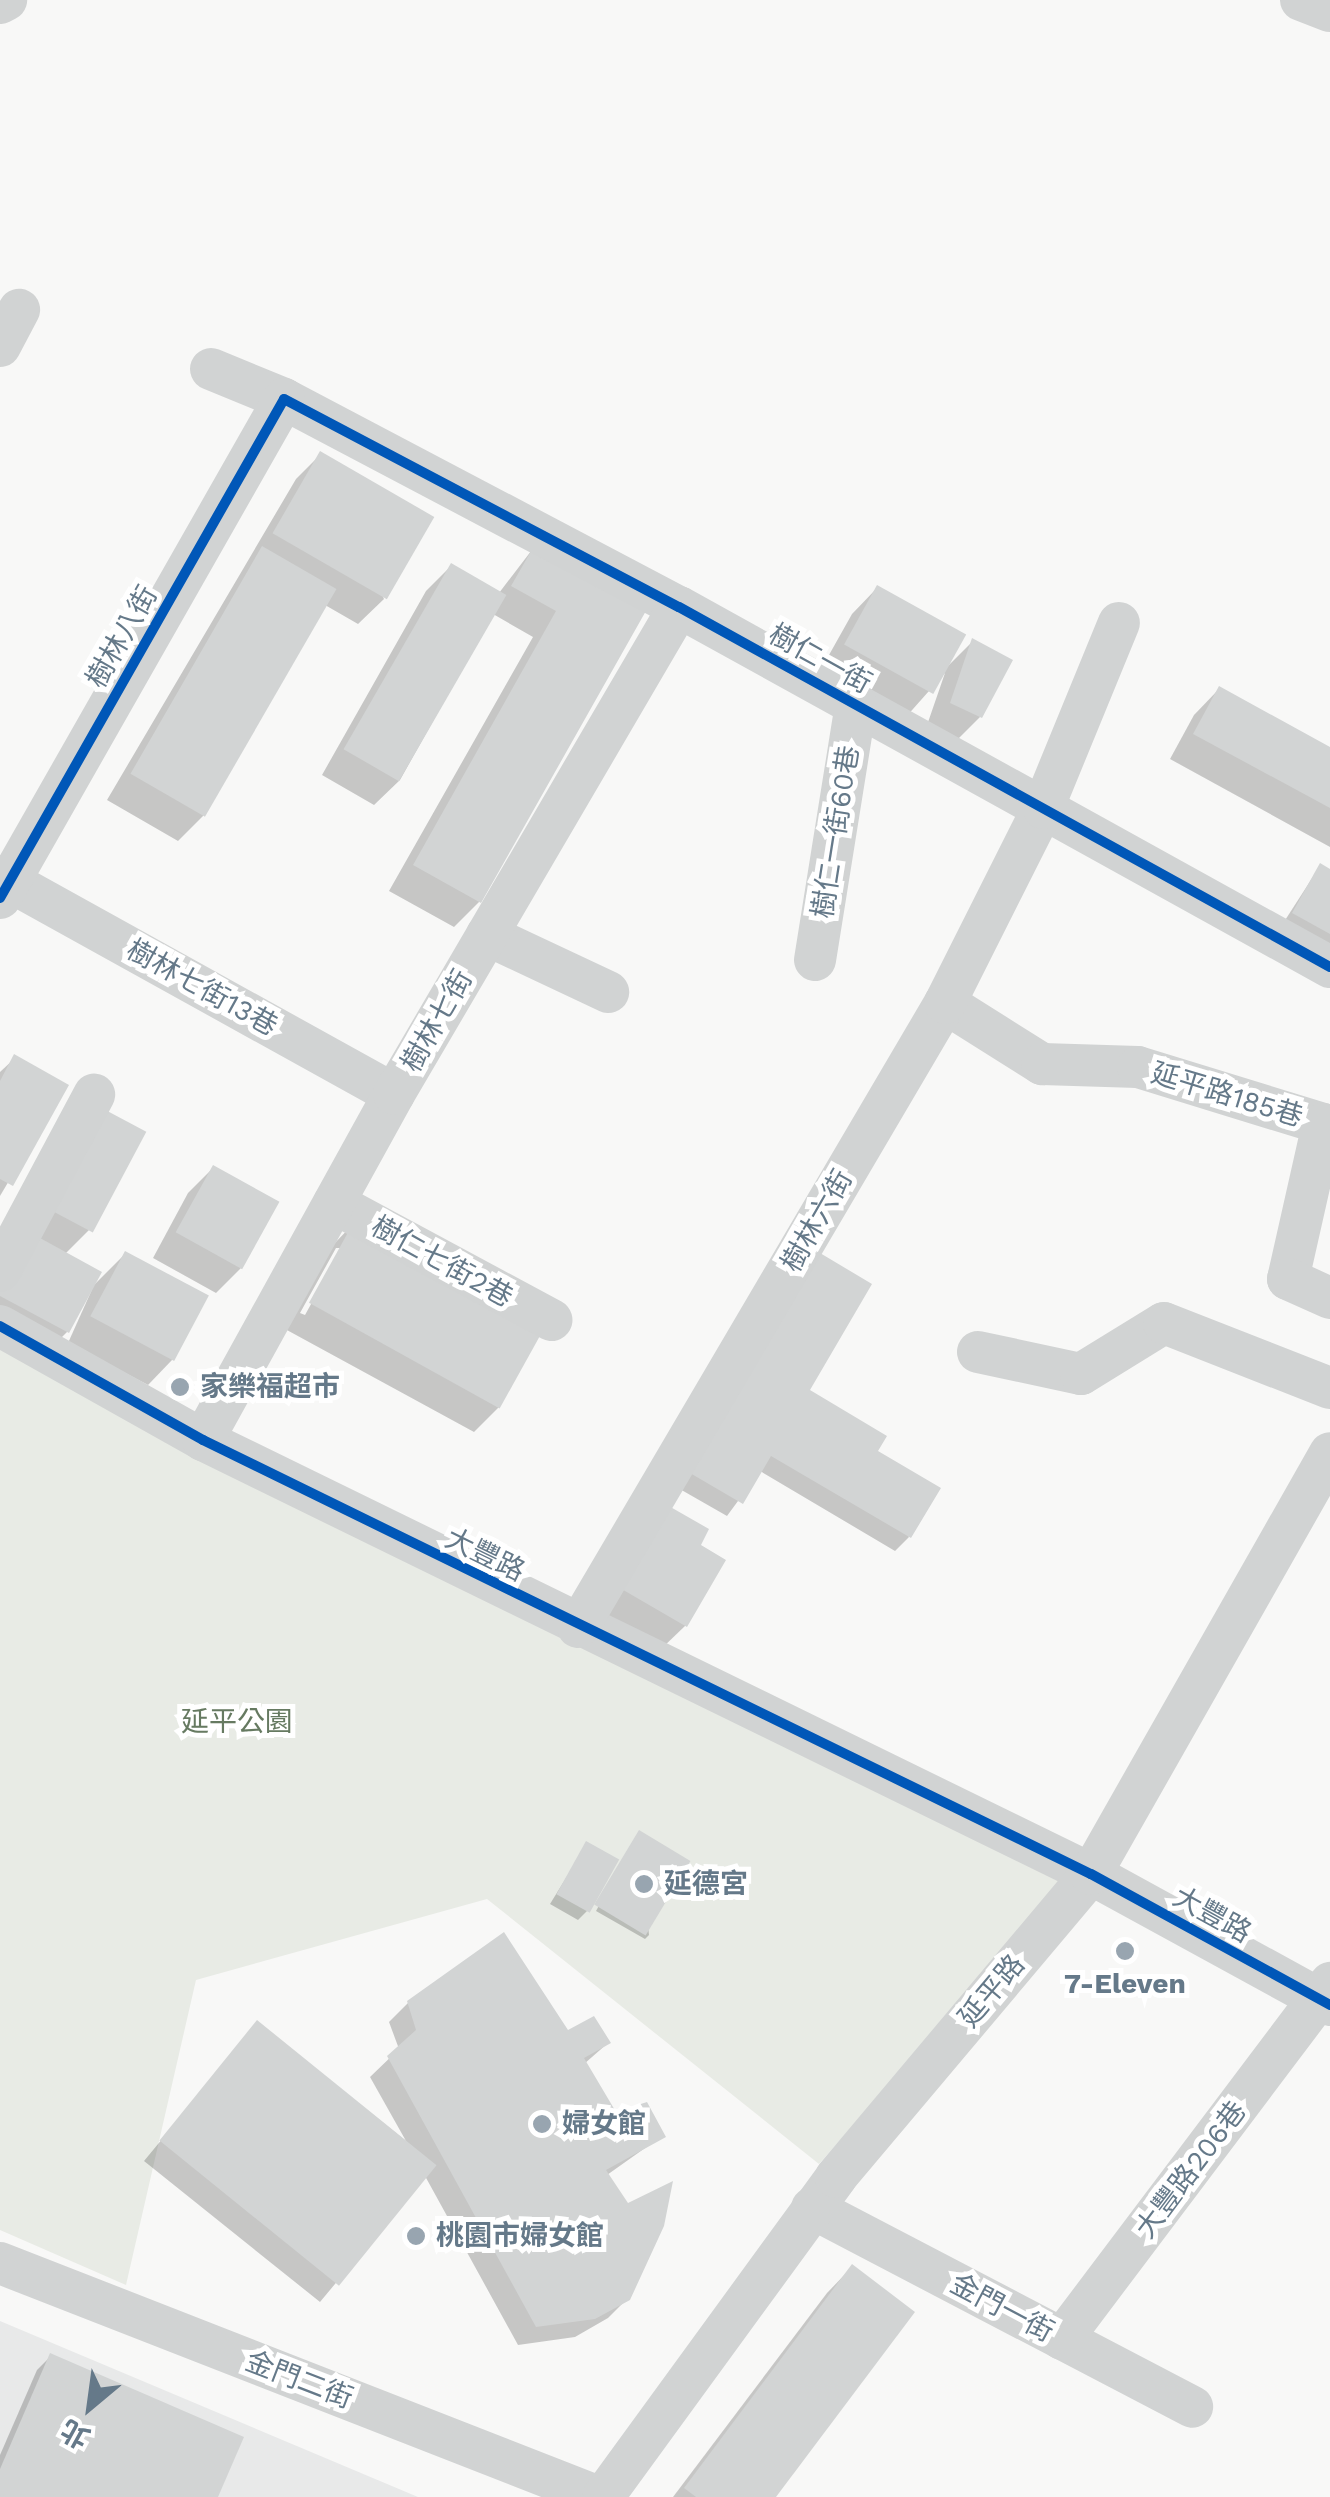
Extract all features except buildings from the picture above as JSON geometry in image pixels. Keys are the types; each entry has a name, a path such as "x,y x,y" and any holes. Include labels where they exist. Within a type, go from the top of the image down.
{"street":[{"path":"1301,0 1330,11"},
{"name":"樹仁一街","path":"210,368 284,399 679,607 1330,967"},
{"name":"樹林八街","path":"3,885 284,399"},
{"name":"樹林七街","path":"203,1440 394,1094 679,607"},
{"name":"樹林六街","path":"578,1627 945,1003 1043,808 1119,623"},
{"name":"樹仁一街60巷","path":"815,960 856,704"},
{"name":"樹林七街13巷","path":"3,885 394,1094"},
{"path":"488,935 608,992"},
{"name":"延平路185巷","path":"945,1003 1042,1064 1138,1067 1322,1124 1288,1279 1330,1298"},
{"path":"0,1271 94,1095"},
{"name":"樹仁七街2巷","path":"334,1203 550,1320"},
{"path":"978,1352 1081,1374 1164,1323 1330,1388"},
{"name":"大豐路","path":"0,1326 203,1440 578,1627 1090,1874 1327,1996"},
{"name":"延平路","path":"601,2497 812,2208 1090,1874 1330,1452"},
{"name":"大豐路206巷","path":"1062,2339 1327,1996"},
{"name":"金門一街","path":"812,2208 1192,2407"},
{"name":"金門二街","path":"0,2263 601,2497"}],"shaded area":[{"path":"0,2321 418,2497 0,2497"}],"green space":[{"name":"延平公園","path":"0,1346 1069,1879 819,2164 487,1899 196,1980 126,2285 0,2230"}],"cycle path":[{"path":"0,898 284,399 679,607 1330,967"},
{"path":"0,1326 203,1440 1091,1874 1330,2005"}],"place":[{"name":"家樂福超市","path":"180,1387"},
{"name":"延德宮","path":"644,1884"},
{"name":"7-Eleven","path":"1125,1951"},
{"name":"婦女館","path":"542,2124"},
{"name":"桃園市婦女館","path":"416,2236"}]}
